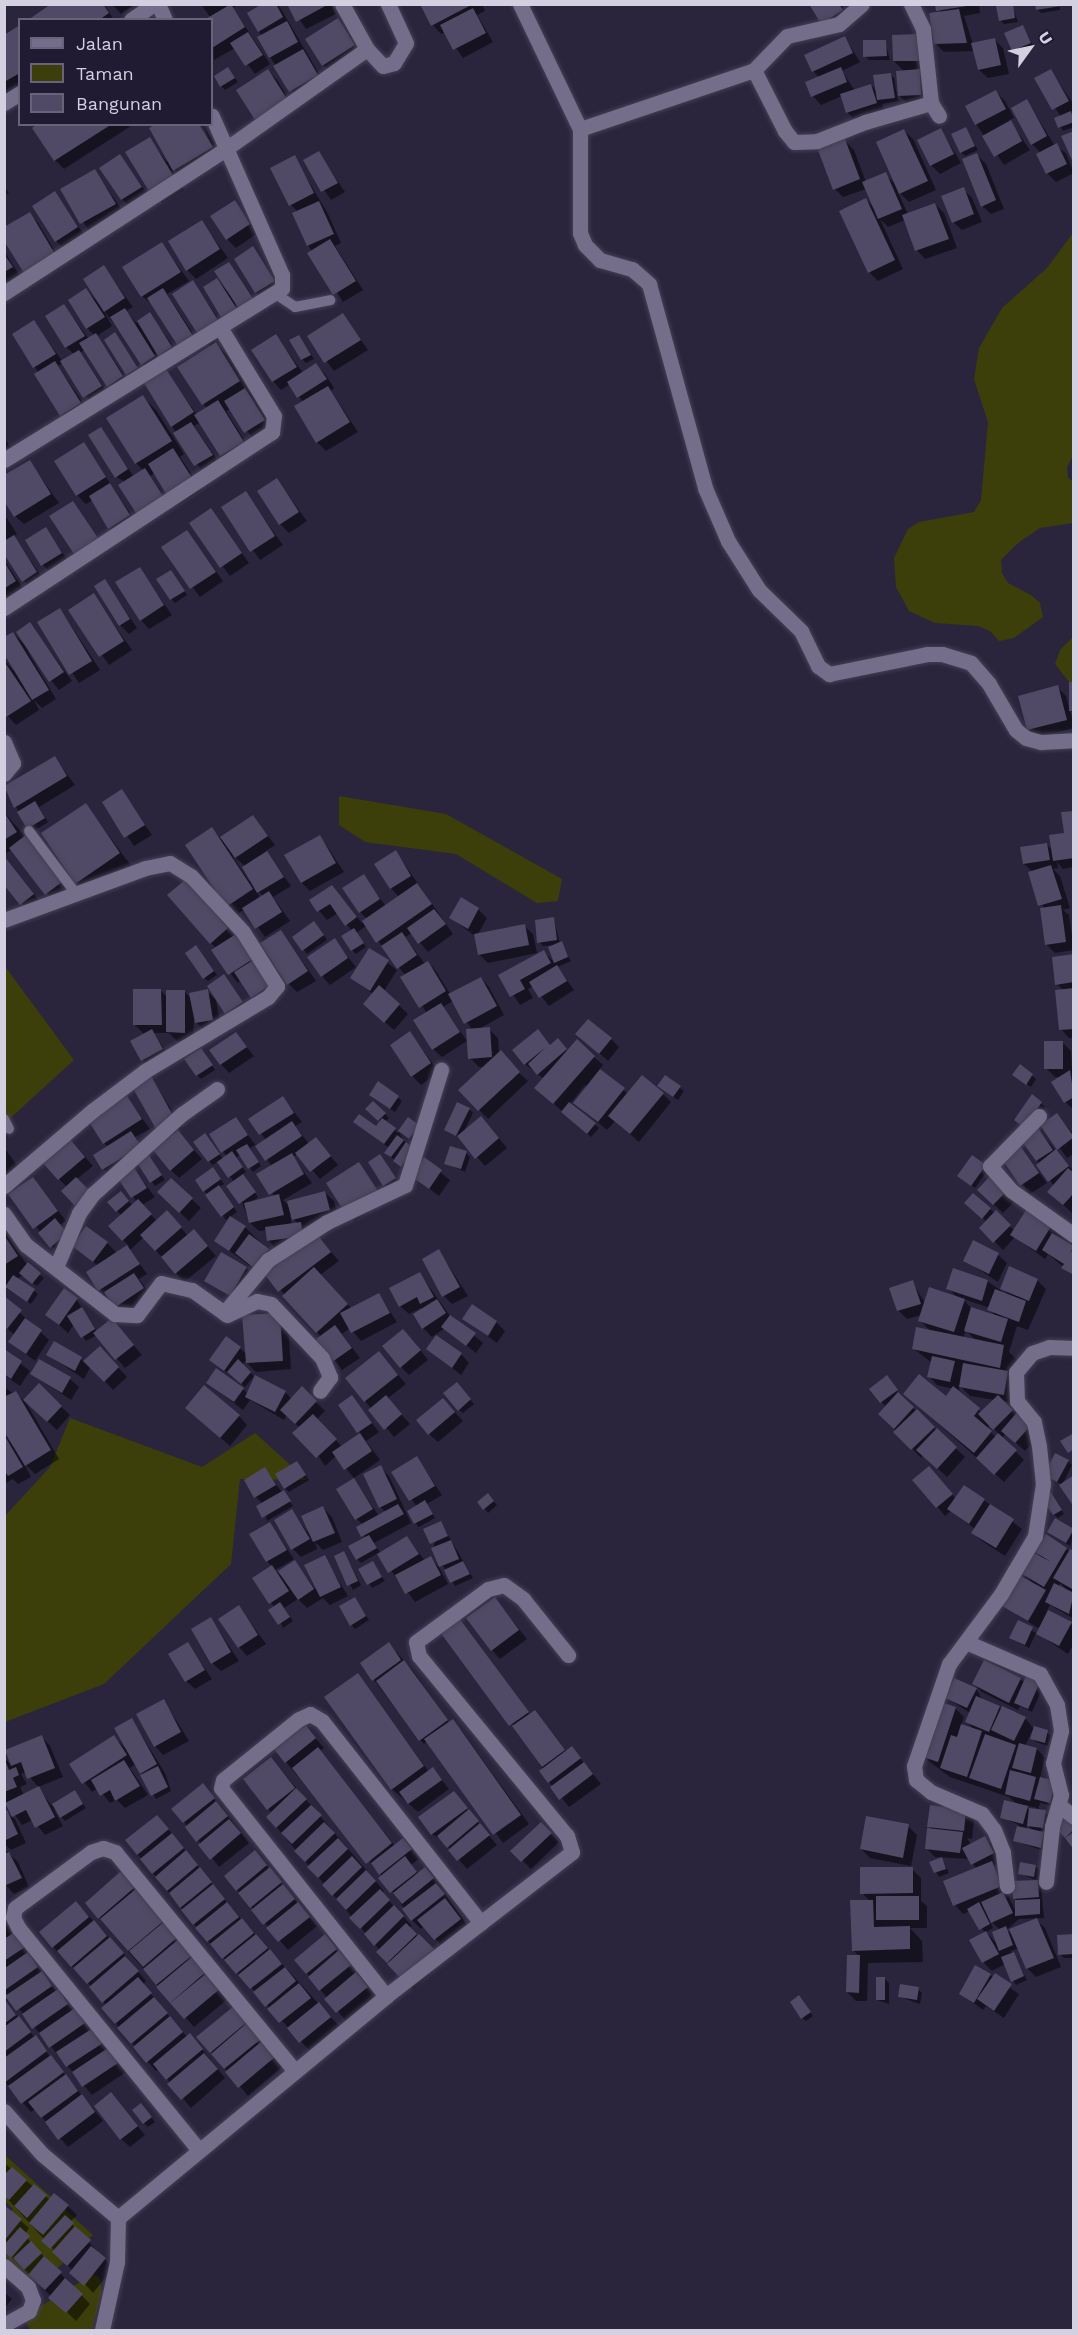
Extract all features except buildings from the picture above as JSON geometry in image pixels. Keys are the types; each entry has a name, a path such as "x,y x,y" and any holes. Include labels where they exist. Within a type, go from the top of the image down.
{"street":[{"path":"134,18 156,4 164,18"},
{"path":"342,4 368,49 383,66 394,63 406,43 388,4"},
{"path":"520,4 580,129 580,233 585,245 600,261 642,275 653,291 705,488 728,541 759,590 801,631 818,666 829,674 927,654 971,663 995,695 1016,730 1026,738 1041,742 1074,741"},
{"path":"580,129 754,70 787,36 839,24 862,4"},
{"path":"754,70 785,131 794,142 817,141 865,122 935,109 923,29 911,4"},
{"path":"4,293 227,148 368,49"},
{"path":"4,103 18,94"},
{"path":"4,460 221,329 282,288 282,274 213,118"},
{"path":"4,608 272,432 274,416 221,329"},
{"path":"4,742 13,763 4,774"},
{"path":"4,920 77,895 145,868 170,863 191,876 243,932 277,986 259,1003 145,1071 92,1111 4,1186"},
{"path":"224,1313 268,1260 327,1222 405,1185 441,1070"},
{"path":"56,1267 79,1213 93,1194 182,1114 217,1089"},
{"path":"1039,1116 990,1166 1021,1199 1074,1235"},
{"path":"4,1214 19,1238 99,1304 127,1317 137,1316 161,1283 192,1290 224,1313 233,1314 257,1300 271,1304 322,1358 330,1377 320,1390"},
{"path":"1007,1886 1003,1852 994,1830 981,1814 931,1792 914,1775 932,1707 949,1665 1035,1536 1043,1484 1039,1446 1034,1422 1017,1401 1016,1372 1032,1353 1048,1347 1074,1348"},
{"path":"102,2331 117,2262 118,2218 386,1996 562,1863 572,1848 567,1836 418,1656 415,1644 423,1634 500,1585 509,1587 523,1599 568,1655"},
{"path":"966,1642 1040,1674 1057,1705 1061,1731 1053,1763 1061,1795 1060,1806 1052,1827 1046,1882"},
{"path":"386,1996 221,1788 223,1780 299,1719 310,1714 322,1721 481,1923"},
{"path":"1060,1806 1074,1817"},
{"path":"198,2150 20,1929 14,1917 15,1908 91,1852 103,1848 115,1852 295,2072"},
{"path":"4,2111 42,2154 118,2218"},
{"path":"4,2266 28,2286 33,2300 29,2311 4,2325"}],"lane":[{"path":"276,294 295,307 330,300"},
{"path":"29,831 77,895"},
{"path":"4,1119 9,1129"}],"green space":[{"path":"1073,233 1074,454 1067,467 1068,478 1073,481 1073,523 1040,528 1018,543 1001,560 1002,573 1008,583 1031,595 1040,603 1043,617 1014,638 999,641 990,631 978,626 935,623 909,611 896,587 894,558 908,529 919,522 974,512 981,500 988,422 974,379 979,348 1002,308 1047,268"},
{"path":"1073,637 1073,687 1055,664 1060,650"},
{"path":"339,796 446,814 562,879 558,901 537,903 456,854 365,842 339,825"},
{"path":"4,965 74,1060 5,1123 4,1123"},
{"path":"70,1418 202,1467 255,1433 307,1480 240,1479 231,1564 104,1684 5,1722 5,1516 50,1467"},
{"path":"5,2155 93,2235 48,2277 39,2281 30,2279 5,2256 5,2219 13,2209 5,2201"},
{"path":"93,2274 100,2278 102,2291 92,2330 30,2330 23,2317"}]}
